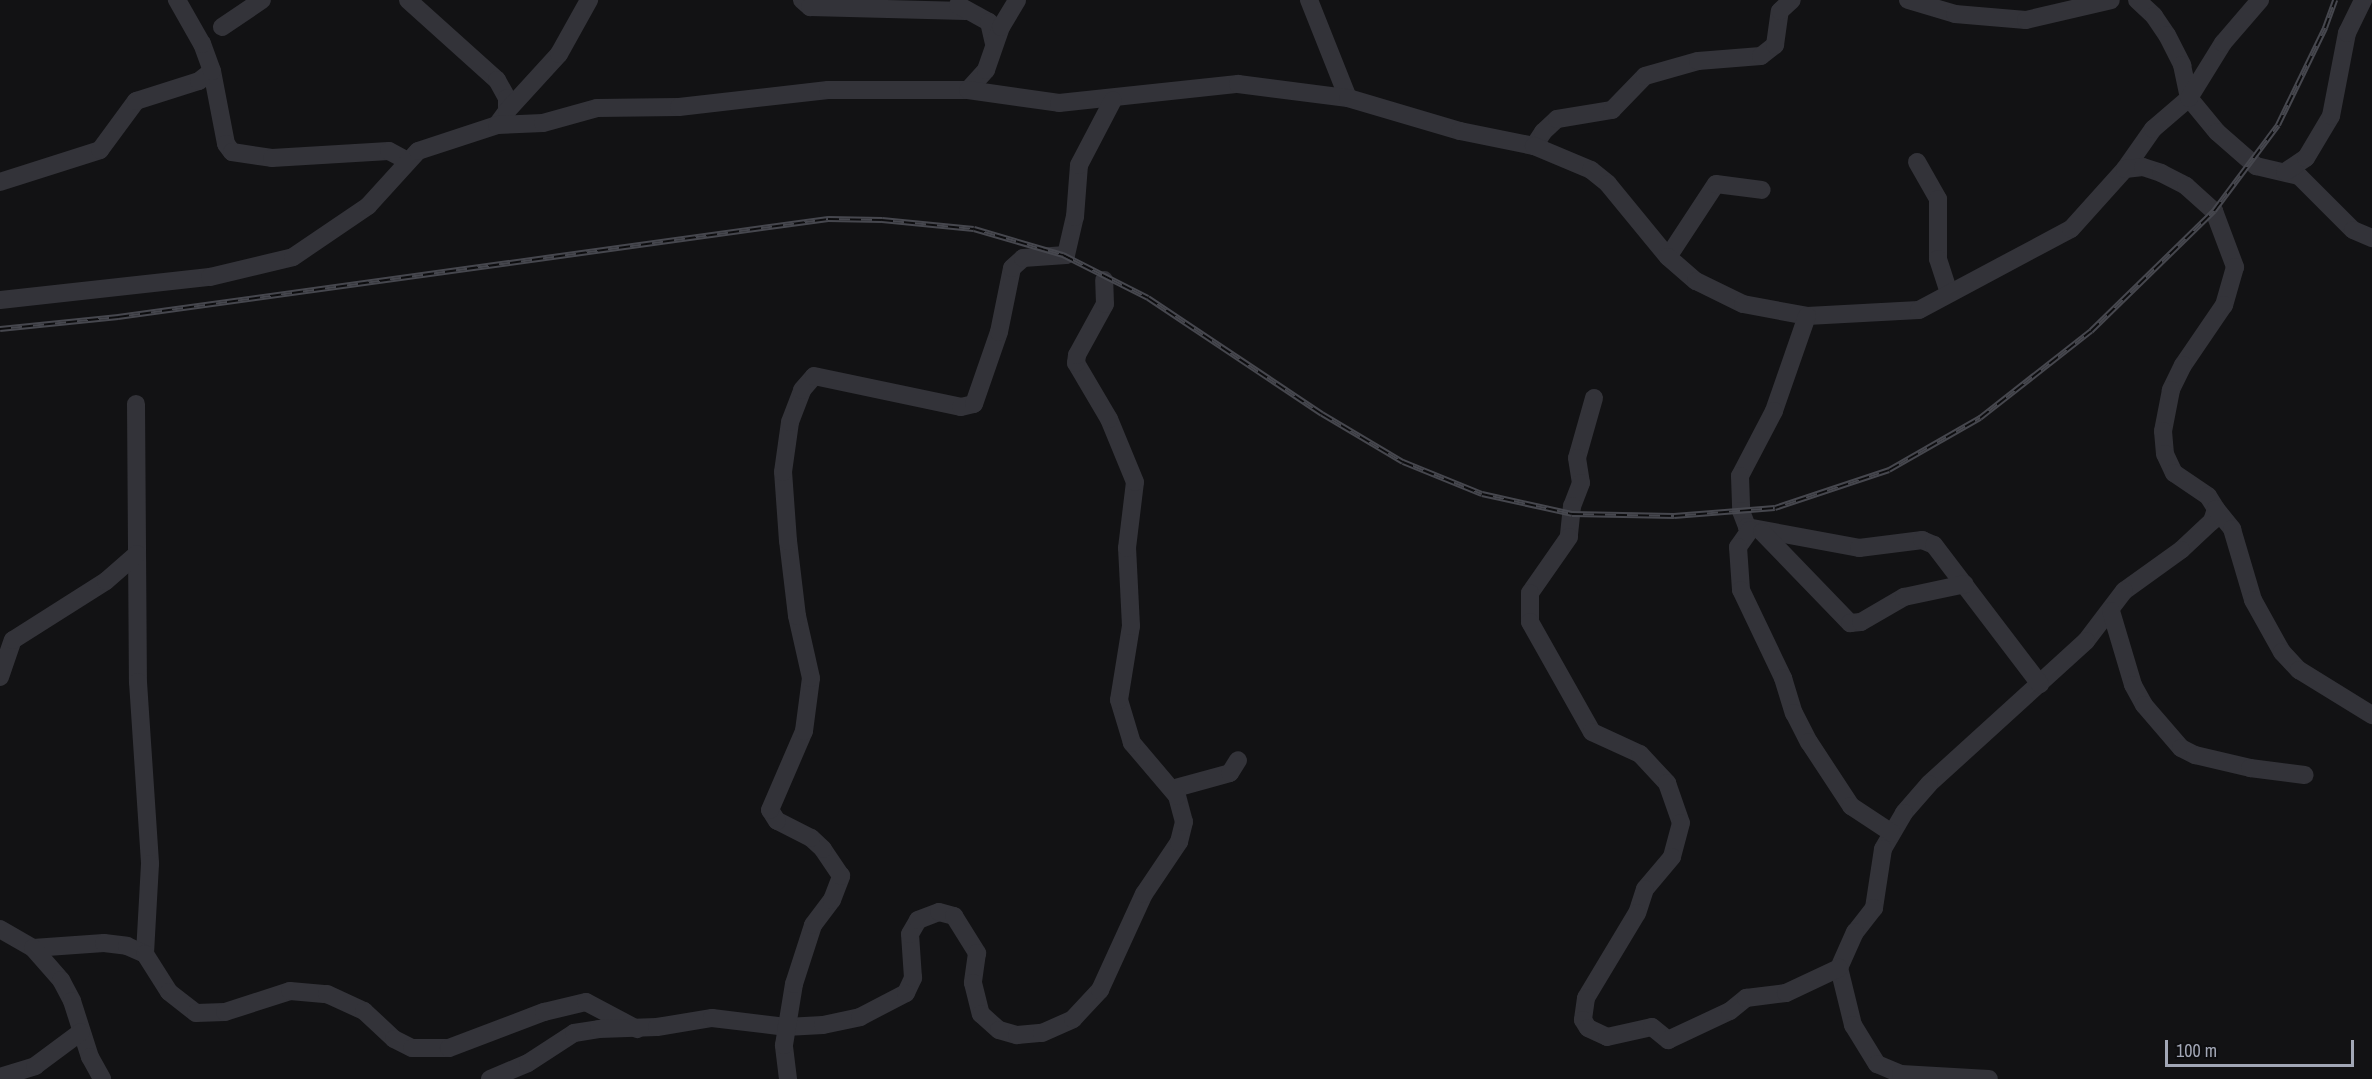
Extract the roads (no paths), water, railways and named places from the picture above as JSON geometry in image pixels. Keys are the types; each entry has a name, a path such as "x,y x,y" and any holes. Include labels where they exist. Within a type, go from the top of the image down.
{"street":[{"path":"177,0 202,44 212,72 226,144 232,152 272,158 389,151 408,161"},
{"path":"222,27 262,0"},
{"path":"408,0 497,80 507,98 502,118"},
{"path":"0,300 210,277 293,257 368,206 408,161 430,146 502,118 559,54 589,0"},
{"path":"802,0 810,7 961,5 989,22 994,43"},
{"path":"968,90 986,70 994,43 1017,0"},
{"path":"1309,0 1348,98"},
{"path":"1534,146 1543,132 1557,119 1612,110 1645,76 1698,61 1761,56 1775,45 1780,11 1792,0"},
{"path":"1917,1 1955,14 2026,20 2111,0"},
{"path":"2137,0 2154,16 2167,35 2182,65 2189,98 2236,152 2256,166 2299,176 2353,230 2372,238"},
{"path":"502,118 543,123 597,108 679,107 828,90 968,90 1059,103 1113,100 1238,84 1348,98 1460,131 1534,146 1591,170 1608,184 1668,257 1696,281 1722,296 1766,311 1807,316 1903,313 1919,310 2071,229 2125,169 2153,129 2189,98 2223,43 2260,0"},
{"path":"2284,172 2306,158 2331,116 2346,33 2363,0"},
{"path":"0,182 100,150 136,101 199,81 212,72"},
{"path":"788,1079 786,1026 794,984 813,925 832,900 841,876 823,849 811,838 777,821 770,810 804,731 811,678 797,616 788,541 783,472 790,422 802,390 814,376 961,407 974,404 999,332 1012,267 1023,258 1066,255 1075,217 1079,165 1113,100"},
{"path":"1917,162 1938,199 1938,259 1949,293"},
{"path":"2125,169 2143,167 2186,186 2214,211 2235,267 2224,305 2183,365 2171,390 2163,431 2164,454 2174,473 2208,496 2232,529 2253,600 2285,657 2372,715"},
{"path":"1668,257 1716,184 1762,190"},
{"path":"490,1079 528,1063 574,1033 637,1029 712,1018 786,1026 823,1025 860,1017 906,993 913,978 910,934 918,920 939,912 954,916 977,953 973,983 981,1014 999,1030 1017,1035 1042,1033 1073,1020 1100,990 1144,894 1179,842 1183,815 1172,789 1132,742 1119,700 1131,626 1127,548 1135,482 1109,419 1076,363 1106,304 1104,280"},
{"path":"1807,316 1774,411 1740,476 1741,511 1756,531 1850,623 1861,622 1904,597 1965,584"},
{"path":"1594,398 1577,458 1581,483 1572,506 1569,537 1530,592 1530,622 1592,732 1640,754 1667,783 1681,823 1671,857 1646,889 1637,913 1592,987 1583,1020 1588,1028 1607,1037 1652,1026 1668,1040 1730,1011 1746,998 1786,993 1839,968"},
{"path":"136,404 138,682 150,864 145,954 168,992 196,1013 217,1014 290,991 312,991 364,1011 394,1039 412,1048 449,1048 544,1012 586,1002 637,1029"},
{"path":"1989,1079 1901,1074 1885,1069 1867,1052 1853,1025 1839,968 1855,932 1874,908 1878,867 1892,833 1929,784 2086,641 2139,577 2205,529 2216,509"},
{"path":"1756,531 1859,548 1922,540 1934,545 2040,684"},
{"path":"1756,531 1738,547 1741,590 1783,678 1794,713 1809,742 1851,806 1892,833"},
{"path":"0,677 6,640 106,581 137,554"},
{"path":"2110,611 2133,685 2144,705 2181,748 2195,755 2250,768 2305,775"},
{"path":"1172,789 1230,773 1238,760"},
{"path":"0,929 33,948 61,980 102,1079"},
{"path":"33,948 104,943 127,946 145,954"},
{"path":"0,1077 35,1066 81,1032"}],"railway":[{"path":"0,329 118,317 828,219 882,220 974,229 1063,255 1148,298 1322,414 1403,462 1482,494 1572,514 1674,516 1775,508 1889,470 1980,418 2091,331 2214,211 2278,125 2325,28 2335,0"}]}
